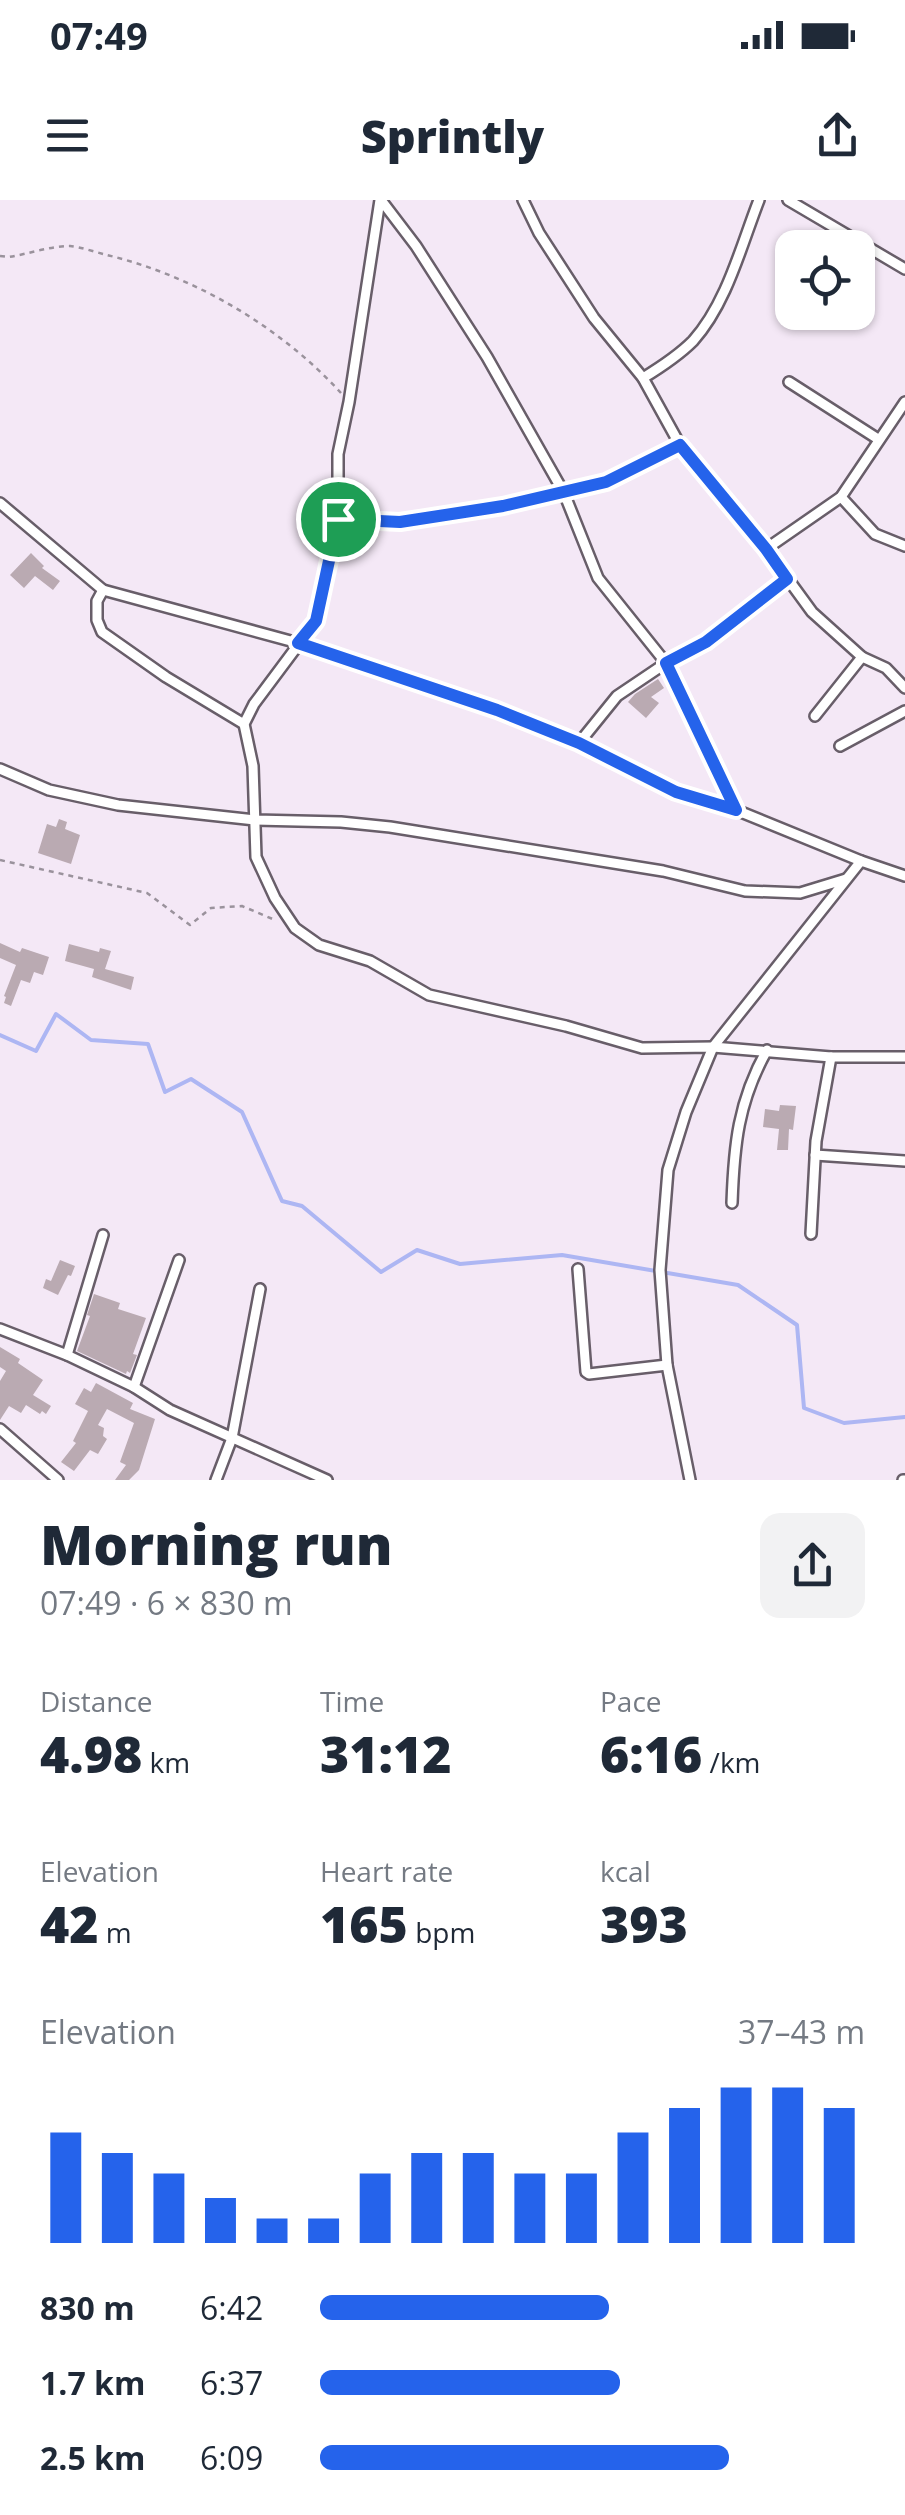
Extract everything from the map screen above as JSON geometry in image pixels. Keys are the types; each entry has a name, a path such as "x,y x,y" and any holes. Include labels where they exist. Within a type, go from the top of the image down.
{"street":[{"path":"380,200 338,454 338,519 316,621 254,704 244,724 252,766 256,857 275,898 295,928 319,945 370,961 429,995 642,1048 713,1047 905,1057"},
{"path":"380,200 416,246 487,356 564,493 598,578 666,663 736,810"},
{"path":"524,200 539,232 594,318 643,378 680,445 812,612 862,658 886,668 905,688"},
{"path":"643,378 674,358 709,320 759,200"},
{"path":"788,200 905,268"},
{"path":"790,382 878,439"},
{"path":"766,549 841,497 905,402"},
{"path":"338,519 400,522 564,493 606,482 680,445"},
{"path":"841,497 875,534 905,546"},
{"path":"0,503 103,590 298,643 497,710 579,743 676,792 736,810 905,876"},
{"path":"579,743 617,696 706,642 787,579"},
{"path":"103,590 97,600 97,620 102,632 244,724"},
{"path":"815,716 862,658"},
{"path":"840,746 905,710"},
{"path":"0,768 49,790 118,805 255,820 390,827 662,871 745,891 800,893 846,879"},
{"path":"690,1480 667,1365 660,1270 668,1170 686,1112 713,1047 861,861"},
{"path":"732,1203 737,1128 752,1076 767,1050"},
{"path":"811,1234 815,1156 831,1056"},
{"path":"815,1156 905,1161"},
{"path":"67,1355 102,1235"},
{"path":"134,1387 179,1260"},
{"path":"578,1268 586,1372 667,1365"},
{"path":"216,1480 232,1438 260,1290"},
{"path":"0,1329 67,1355 134,1387 170,1410 327,1480"},
{"path":"0,1429 58,1480"}],"path":[{"path":"0,256 70,246 128,260 190,283 260,324 319,368 349,402"},
{"path":"0,860 147,893 190,925 211,908 242,906 295,928"}],"building":[{"path":"31,553 42,568 60,581 53,590 35,576 24,588 10,575"},
{"path":"658,679 664,688 651,697 659,703 646,718 628,702"},
{"path":"59,819 67,822 65,829 80,835 71,864 38,853 47,824 56,827"},
{"path":"0,943 20,952 22,948 49,957 43,975 34,972 30,983 21,980 11,1006 4,1003 4,996 16,965 0,958"},
{"path":"69,944 111,951 105,969 134,977 131,990 92,977 94,969 65,961"},
{"path":"780,1105 796,1106 788,1150 777,1150 779,1129 763,1127 765,1109 779,1111"},
{"path":"60,1260 75,1266 58,1295 43,1288 46,1279 51,1281"},
{"path":"94,1294 120,1303 118,1309 146,1318 130,1373 77,1351"},
{"path":"0,1347 43,1380 33,1395 51,1406 46,1414 26,1405 21,1413 9,1406 0,1420 0,1381 6,1371 0,1367"},
{"path":"96,1383 133,1403 130,1409 155,1419 139,1470 129,1480 115,1480 126,1465 120,1462 134,1423 107,1409 98,1425 104,1428 103,1436 107,1439 98,1454 90,1450 74,1471 61,1462 76,1443 73,1441 88,1411 75,1404 84,1388 91,1392"}],"waterway":[{"path":"0,1035 36,1051 56,1014 91,1040 148,1044 165,1092 191,1079 242,1112 282,1201 302,1206 381,1272 417,1250 460,1264 562,1255 738,1285 797,1325 804,1408 844,1423 905,1417"}],"route":[{"path":"680,445 787,579 706,642 666,663 736,810 676,792 579,743 497,710 298,643 316,621 338,519 400,522 564,493 606,482 680,445"}]}
